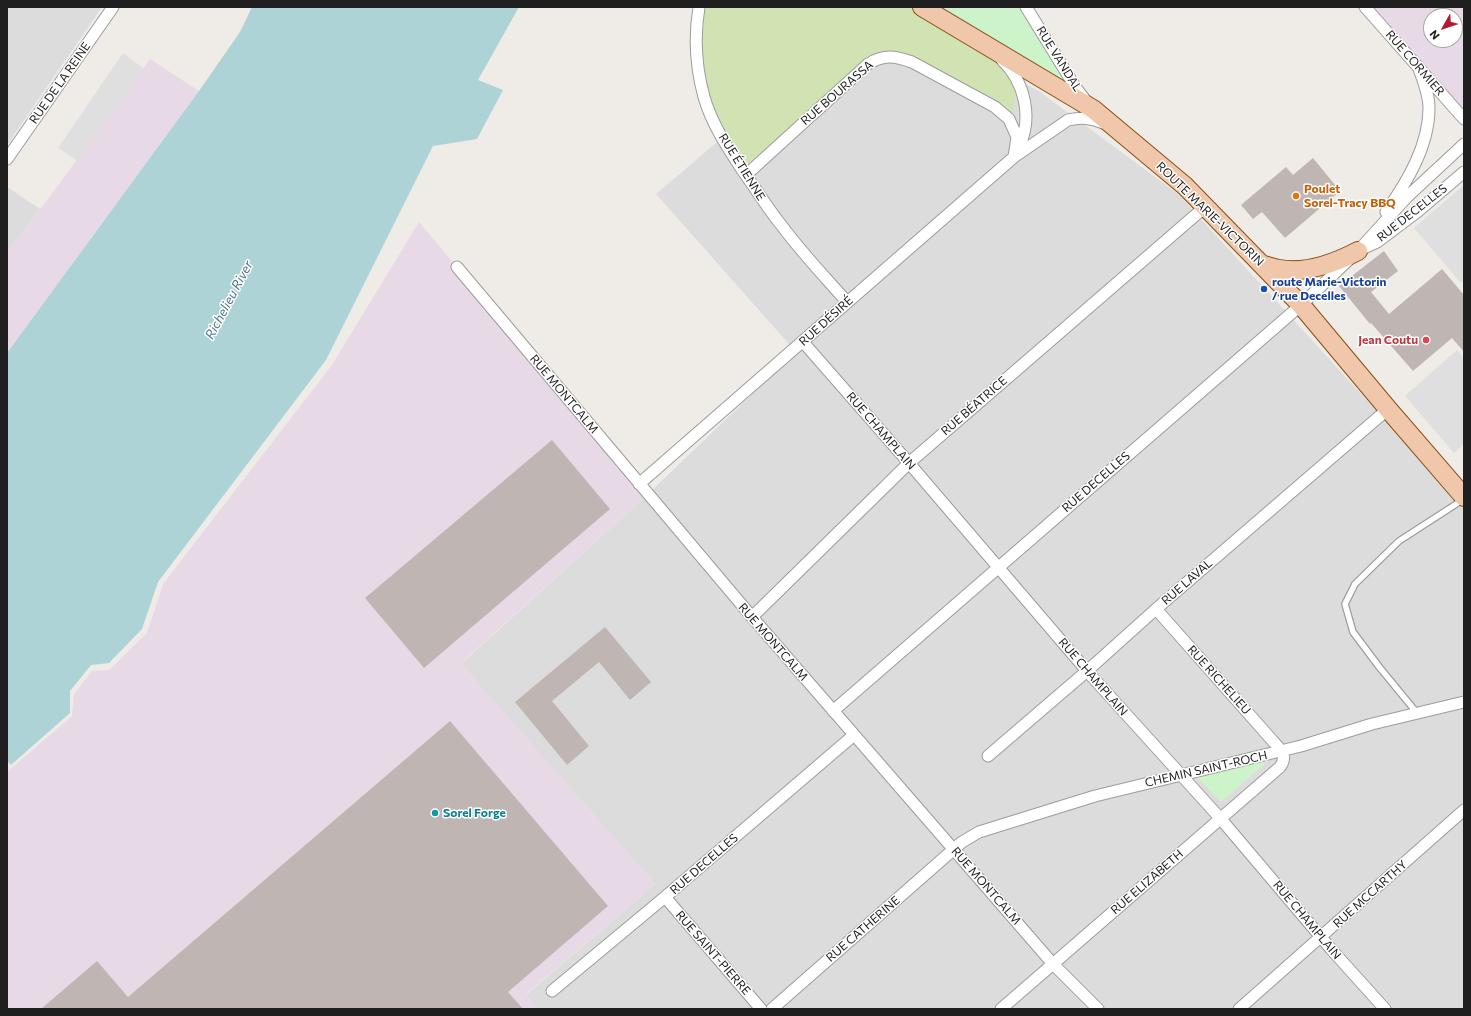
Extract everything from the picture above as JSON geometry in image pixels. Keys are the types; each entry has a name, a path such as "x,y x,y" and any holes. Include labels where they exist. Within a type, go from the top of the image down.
{"main road":[{"name":"ROUTE MARIE-VICTORIN","path":"922,7 1093,109 1180,181 1301,305 1388,410 1464,498"},
{"path":"1261,264 1279,269 1306,269 1338,261 1358,251"}],"street":[{"name":"RUE DE LA REINE","path":"7,159 114,7"},
{"name":"RUE ÉTIENNE","path":"699,7 696,24 696,52 704,97 712,118 728,148 782,226 847,302"},
{"name":"RUE VANDAL","path":"1026,7 1076,88 1093,109"},
{"name":"RUE CORMIER","path":"1365,7 1464,119"},
{"name":"RUE DÉSIRÉ","path":"985,45 1010,67 1021,89 1025,102 1027,114 1024,137 1014,157"},
{"name":"RUE BOURASSA","path":"746,175 868,64 876,59 886,57 897,57 912,62 995,107 1009,119 1014,128 1017,137 1014,157"},
{"path":"1358,251 1401,190 1416,160 1426,132 1429,107 1426,88 1418,66"},
{"name":"RUE DÉSIRÉ","path":"639,484 1014,157 1068,120 1088,118 1119,130"},
{"name":"RUE DECELLES","path":"833,711 1301,305 1358,251 1408,197 1464,144"},
{"name":"RUE DECELLES","path":"1358,251 1377,242 1417,212 1464,172"},
{"name":"RUE BÉATRICE","path":"752,617 909,462 1206,206"},
{"name":"RUE MONTCALM","path":"457,266 639,484 833,711 1053,964 1098,1009"},
{"name":"RUE CHAMPLAIN","path":"803,342 909,462 1087,671 1220,818 1321,937 1385,1009"},
{"name":"RUE LAVAL","path":"988,756 1087,671 1156,609 1388,410"},
{"name":"RUE RICHELIEU","path":"1156,609 1282,751"},
{"name":"CHEMIN SAINT-ROCH","path":"954,850 971,836 980,832 1095,796 1180,774 1282,751 1372,724 1464,702"},
{"name":"RUE DECELLES","path":"552,991 665,897 854,735"},
{"name":"RUE ELIZABETH","path":"1001,1009 1220,818 1280,768 1284,762 1282,751"},
{"name":"RUE MCCARTHY","path":"1239,1009 1464,810"},
{"name":"RUE CATHERINE","path":"772,1009 954,850"},
{"name":"RUE SAINT-PIERRE","path":"665,897 761,1009"}],"lane":[{"path":"1417,713 1353,632 1345,604 1355,584 1399,541 1464,498"}],"shaded area":[{"path":"7,7 102,7 7,145"},
{"path":"876,7 888,7 1040,92 1178,194 1464,506 1464,1009 538,1009 526,995 655,884 461,664 648,494 796,352 656,194"},
{"path":"1365,7 1464,7 1464,119"},
{"path":"123,53 143,68 78,161 58,148"},
{"path":"150,59 199,91 7,353 7,253"},
{"path":"1464,185 1464,280 1461,283 1414,228"},
{"path":"7,187 40,209 7,253"},
{"path":"419,222 648,494 461,663 655,884 526,994 538,1009 7,1009 7,772 72,716 74,694 92,671 109,670 147,633 163,584 332,365"},
{"path":"1457,350 1464,358 1464,444 1454,453 1405,396"}],"green space":[{"path":"699,7 923,7 1010,67 1015,93 1014,105 1009,119 912,62 876,59 746,175 704,97"},
{"path":"922,7 1026,7 1076,88"},
{"path":"1270,759 1221,802 1196,776"}],"water":[{"name":"Richelieu River","path":"252,7 519,7 478,80 503,90 477,139 433,146 326,360 158,582 142,629 109,663 91,665 70,691 70,713 11,765 7,761 7,353 199,91 240,32"}],"building":[{"path":"1313,158 1340,191 1285,238 1262,212 1253,219 1241,205 1286,167 1293,175"},
{"path":"1384,251 1398,271 1371,292 1389,314 1442,269 1464,295 1464,352 1452,338 1413,371 1371,323 1370,324 1339,286"},
{"path":"552,440 610,509 424,668 365,598"},
{"path":"605,627 651,682 630,700 599,662 552,701 589,746 567,765 515,702"},
{"name":"Sorel Forge","path":"450,721 608,906 508,992 523,1009 41,1009 97,961 128,997"}],"place":[{"name":"Poulet Sorel-Tracy BBQ","path":"1296,196"},
{"name":"route Marie-Victorin / rue Decelles","path":"1264,289"},
{"name":"Jean Coutu","path":"1426,340"},
{"name":"Sorel Forge","path":"435,813"}]}
